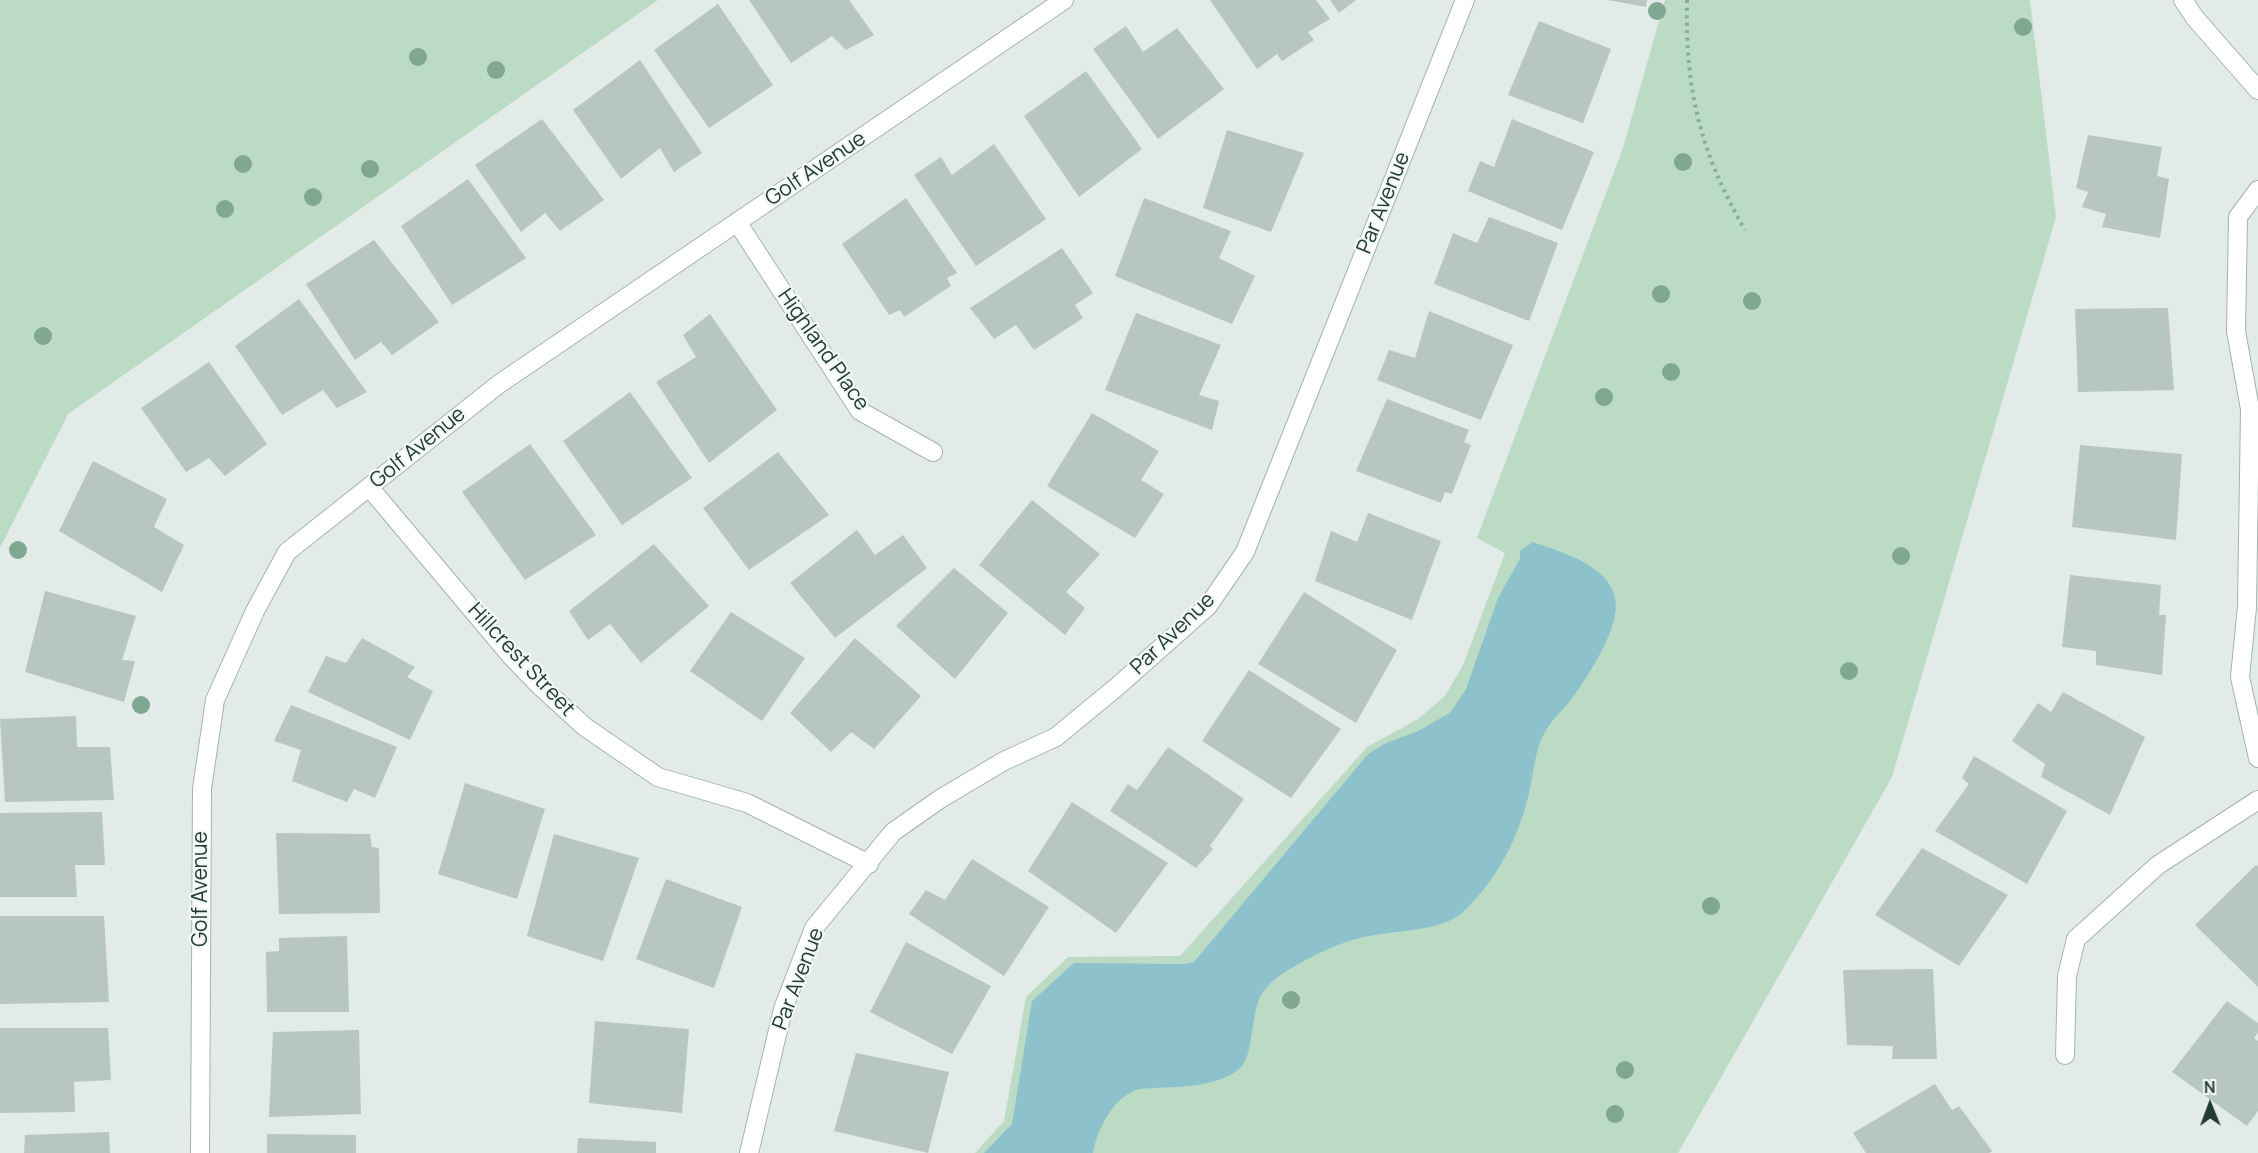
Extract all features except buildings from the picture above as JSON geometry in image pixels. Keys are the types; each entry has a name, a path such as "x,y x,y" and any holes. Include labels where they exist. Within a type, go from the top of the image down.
{"street":[{"name":"Golf Avenue","path":"200,1153 201,789 215,700 255,611 287,552 499,384 1064,0"},
{"name":"Par Avenue","path":"749,1153 783,1008 814,928 869,864 893,832 940,799 1004,761 1056,737 1208,606 1245,552 1465,0"},
{"path":"2183,0 2195,18 2258,90"},
{"path":"2258,190 2238,217 2236,332 2250,409 2247,606 2240,677 2258,759"},
{"name":"Highland Place","path":"737,222 860,411 933,452"},
{"name":"Hillcrest Street","path":"369,487 512,656 539,686 585,728 658,777 747,803 869,864"},
{"path":"2065,1055 2067,976 2076,939 2158,865 2258,801"}],"path":[{"path":"1688,0 1692,92 1700,129 1717,177 1745,230"}],"green space":[{"path":"0,0 658,0 68,414 0,548"},
{"path":"1665,0 2030,0 2056,217 1892,777 1678,1153 975,1153 1004,1121 1026,997 1068,957 1180,956 1367,747 1418,719 1445,696 1463,665 1505,553 1477,538 1623,148"}],"water":[{"path":"1533,542 1570,555 1594,568 1611,587 1616,610 1609,636 1595,663 1541,739 1525,809 1513,841 1496,872 1476,899 1464,911 1443,923 1415,930 1372,935 1351,941 1315,955 1282,974 1263,992 1256,1011 1248,1055 1239,1069 1229,1076 1204,1084 1139,1089 1130,1093 1108,1115 1098,1134 1093,1153 984,1153 1012,1124 1032,1001 1074,963 1185,964 1194,962 1368,754 1450,713 1466,689 1498,598 1520,559 1520,551"}]}
